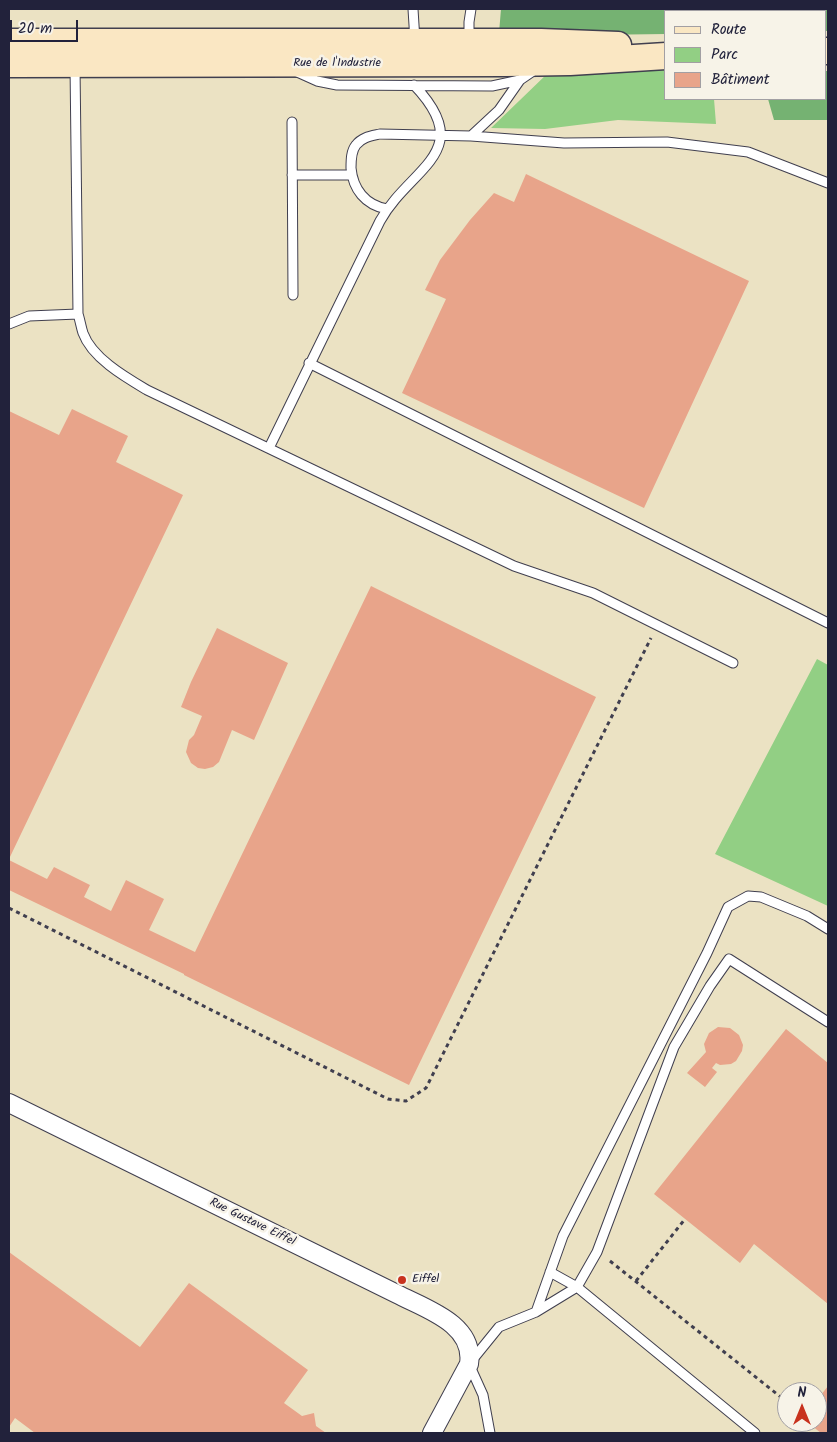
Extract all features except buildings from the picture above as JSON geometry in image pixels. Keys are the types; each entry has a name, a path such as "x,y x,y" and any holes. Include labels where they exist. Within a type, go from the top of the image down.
{"street":[{"name":"Rue de l'Industrie","path":"9,42 75,53 279,64 415,59 575,43 664,47"},
{"name":"Rue de l'Industrie","path":"9,64 75,53 415,59"},
{"name":"Rue de l'Industrie","path":"469,53 546,62 664,56"},
{"name":"Rue Gustave Eiffel","path":"9,1103 445,1319 456,1327 468,1346 469,1364"},
{"path":"432,1433 469,1364"}],"lane":[{"path":"269,448 309,363 387,209 428,165 434,156 442,135 438,119 428,99 415,59 413,9"},
{"path":"469,53 471,9"},
{"path":"75,53 78,314 83,335 98,356 123,376 147,390 514,566 593,594 733,664"},
{"path":"415,59 492,86 520,80"},
{"path":"471,136 500,110 520,80 546,62"},
{"path":"292,122 292,295"},
{"path":"387,209 374,205 361,195 355,187 352,175 352,154 356,145 370,136 392,133 471,136 564,144 667,142 748,152 828,183"},
{"path":"292,175 352,175"},
{"path":"9,324 29,316 78,314"},
{"path":"309,363 828,623"},
{"path":"536,1312 563,1236 707,953 728,907 748,896 762,897 807,916 828,929"},
{"path":"490,1433 483,1395 469,1364 499,1327 536,1312 577,1287 598,1252 674,1047 710,986 729,959 828,1022"},
{"path":"550,1272 577,1287 755,1433"}],"path":[{"path":"9,908 388,1099 406,1100 426,1088 658,626"},
{"path":"636,1282 685,1219"},
{"path":"598,1252 777,1394"}],"green space":[{"path":"501,9 828,9 828,31 827,10 664,10 664,34 515,36 499,33"},
{"path":"664,70 664,100 714,100 716,124 618,120 545,129 491,128 548,73"},
{"path":"828,71 828,120 774,120 768,100 827,100"},
{"path":"817,659 828,665 828,906 715,854"}],"place":[{"name":"Eiffel","path":"402,1280"}]}
